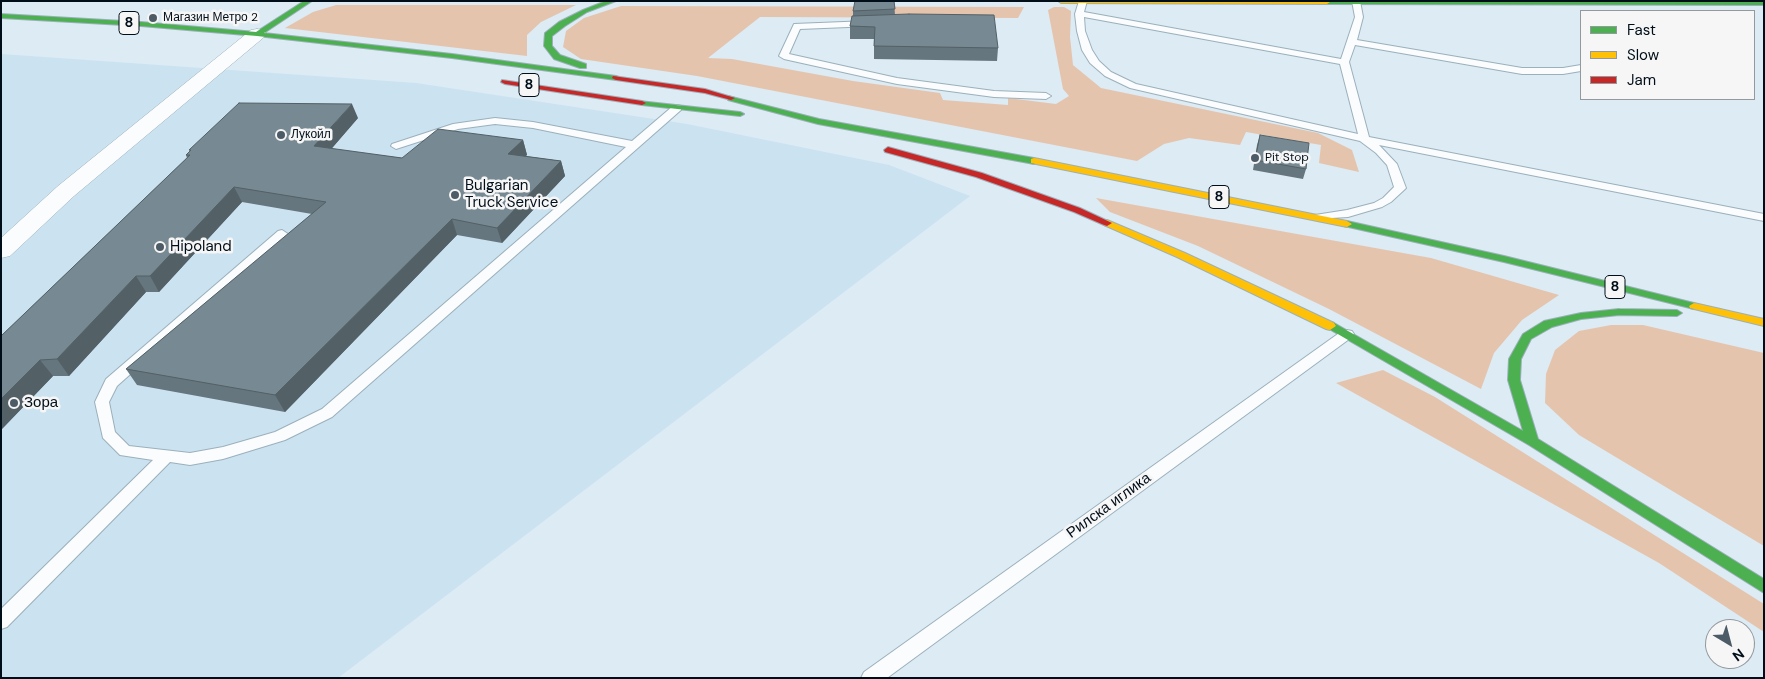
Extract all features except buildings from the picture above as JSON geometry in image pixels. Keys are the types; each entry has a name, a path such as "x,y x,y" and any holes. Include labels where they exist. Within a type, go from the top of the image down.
{"main road":[{"path":"244,44 309,1"},
{"path":"612,1 585,11 562,24 548,35 548,46 557,57 612,77"},
{"path":"1062,1 1764,3"},
{"name":"8","path":"1,16 141,24 244,44 612,77 706,91 818,121"},
{"name":"8","path":"491,80 677,108 818,121 1029,159 1317,217 1504,259 1764,323"},
{"path":"757,115 842,138"},
{"path":"879,148 979,175 1077,210 1181,254 1347,334 1533,442 1764,587"},
{"path":"1533,442 1514,380 1515,359 1527,337 1548,324 1582,316 1619,312 1726,314"}],"street":[{"path":"1,251 66,191 244,44"}],"lane":[{"path":"1317,217 1348,213 1378,205 1387,200 1400,188 1392,164 1380,151 1364,139 1344,62 1359,17 1356,1"},
{"path":"1083,2 1079,14 1081,31 1087,50 1095,63 1108,74 1133,86 1364,139 1764,218"},
{"path":"1079,14 1344,62"},
{"path":"876,23 797,26 784,56 897,81 994,94 1046,96"},
{"path":"1352,42 1522,71 1563,71 1580,68"},
{"path":"282,234 111,383 102,402 108,434 126,451 190,458 222,453 280,436 327,413 677,108"},
{"path":"396,146 457,126 495,121 533,125 634,145"},
{"name":"Рилска иглика","path":"871,678 1347,334"},
{"path":"1,621 168,456"}],"shaded area":[{"path":"336,5 576,5 541,22 527,35 527,56 285,28 313,12"},
{"path":"621,6 1024,7 1018,18 760,17 708,58 732,59 853,81 940,93 943,100 1008,105 1008,98 1056,104 1069,96 1063,89 1048,10 1054,7 1064,7 1071,11 1070,37 1073,65 1101,88 1318,133 1352,150 1359,172 1319,163 1321,145 1246,132 1240,145 1189,138 1164,144 1137,161 697,76 581,59 563,47 566,31 584,18"},
{"path":"1,54 416,83 687,124 889,165 970,196 338,678 1,678"},
{"path":"1096,198 1431,258 1559,295 1522,320 1494,353 1481,389 1329,309 1198,246 1110,212"},
{"path":"1611,325 1643,325 1764,353 1764,546 1579,435 1545,403 1546,374 1555,350 1579,331"},
{"path":"1383,370 1435,397 1764,604 1764,632 1755,626 1755,619 1744,619 1659,563 1336,383"}],"traffic: fast":[{"path":"257,34 309,1"},
{"path":"583,66 557,57 548,46 548,35 562,24 585,11 613,1"},
{"path":"1327,2 1764,3"},
{"path":"1,16 141,24 257,34 452,56 616,78"},
{"path":"731,98 818,121 1034,161"},
{"path":"642,103 740,114"},
{"path":"1347,224 1504,259 1694,306"},
{"path":"1533,442 1514,380 1515,359 1527,337 1548,324 1581,316 1619,312 1677,313"},
{"path":"1330,326 1533,442 1764,587"}],"traffic: slow":[{"path":"1061,1 1327,2"},
{"path":"1034,161 1347,224"},
{"path":"1107,223 1181,255 1330,326"},
{"path":"1694,306 1764,323"}],"traffic: jam":[{"path":"616,78 705,91 731,98"},
{"path":"505,82 642,103"},
{"path":"888,150 979,175 1077,210 1107,223"}],"place":[{"name":"Магазин Метро 2","path":"153,18"},
{"name":"Лукойл","path":"281,135"},
{"name":"Pit Stop","path":"1255,158"},
{"name":"Bulgarian Truck Service","path":"455,195"},
{"name":"Hipoland","path":"160,247"},
{"name":"Зора","path":"14,403"}]}
